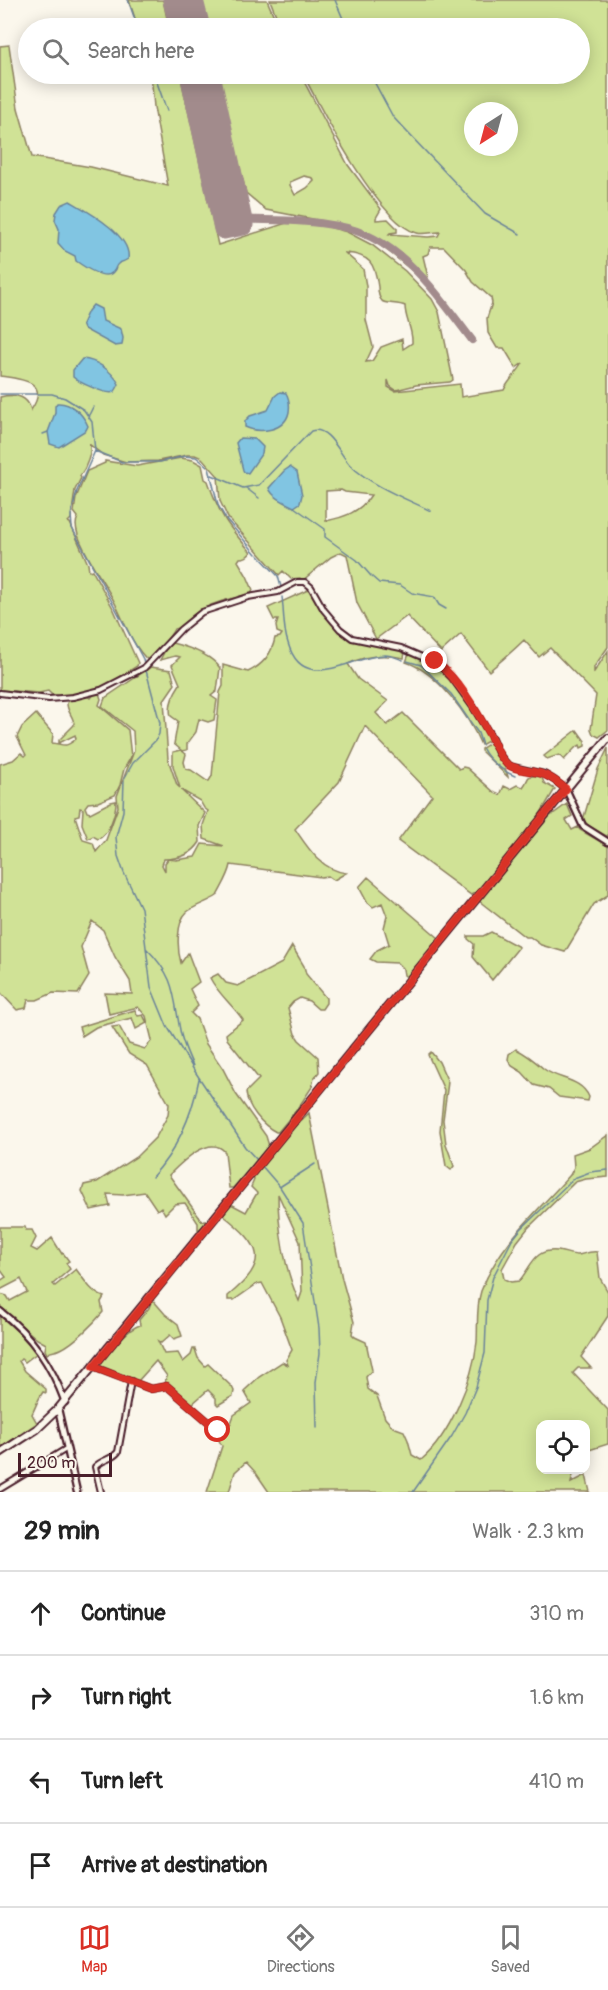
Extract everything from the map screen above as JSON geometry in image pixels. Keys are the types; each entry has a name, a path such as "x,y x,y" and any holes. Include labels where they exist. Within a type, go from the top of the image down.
{"main road":[{"path":"0,1453 37,1429 64,1402 608,738"}],"street":[{"path":"0,693 49,699 73,697 101,690 144,668 181,628 202,612 248,597 278,592 297,582 305,582 312,587 324,610 340,629 352,638 401,648 438,664 452,678 473,707 492,738 498,753 507,764 544,774 566,789 583,826 608,842"},
{"path":"0,1311 42,1354 64,1402"},
{"path":"93,1367 151,1389 167,1386 218,1430"},
{"path":"101,1492 96,1467 99,1462 114,1458 118,1452 131,1381"},
{"path":"58,1409 76,1492"},
{"path":"0,1490 66,1449"}],"green space":[{"path":"129,0 163,0 167,18 135,18"},
{"path":"202,0 267,0 275,18 206,18"},
{"path":"270,0 608,0 608,647 594,667 594,672 608,651 608,730 599,737 593,734 591,729 596,695 550,648 539,657 524,640 489,671 461,634 441,652 407,616 376,639 357,603 347,555 341,552 331,557 302,581 300,578 291,579 283,571 279,575 228,518 220,501 218,476 202,458 187,455 158,461 126,462 103,455 89,444 87,464 75,490 71,519 68,522 88,564 89,571 92,570 114,610 138,663 137,666 103,688 91,692 59,696 48,691 39,693 0,690 0,397 19,397 26,401 31,410 38,393 36,387 31,383 0,376 0,46 9,45 18,108 32,157 91,167 168,186 152,84 182,84 218,245 299,219 347,232 372,245 405,271 432,299 439,312 453,380 396,390 390,386 388,380 388,387 395,391 460,384 461,397 504,390 523,363 516,368 504,348 497,348 488,333 487,318 492,303 491,298 473,282 466,270 444,247 430,247 428,254 423,256 428,277 424,281 367,236 344,225 266,210 246,193 220,84 305,84 348,165 381,209 376,220 388,219 397,228 397,232 389,234 438,236 440,232 417,233 402,225 369,188 337,137 308,84 590,84 590,18 277,18","holes":["304,176 313,178 314,181 307,188 295,195 290,182","345,253 366,258 373,266 378,294 382,301 405,306 412,338 412,343 403,349 402,339 381,347 372,361 366,362 373,347 366,320 366,286 363,269","326,491 371,495 352,513 326,521"]},
{"path":"181,458 193,460 202,465 205,479 208,481 221,512 251,552 238,561 253,590 251,594 213,604 193,615 174,629 149,661 134,642 82,544 76,528 78,517 74,512 76,498 87,471 105,461 137,466"},
{"path":"310,589 319,605 350,638 402,649 405,652 404,658 376,656 348,664 358,679 388,701 376,713 387,725 403,713 459,769 467,768 500,795 504,786 510,789 517,785 523,787 529,777 541,775 544,783 555,789 539,816 476,892 471,895 398,841 432,795 365,726 339,782 295,829 322,863 329,868 346,873 334,880 328,876 231,865 217,896 187,912 183,916 179,929 178,943 181,963 188,953 199,982 190,989 198,1006 191,1013 197,1019 206,1044 236,1094 266,1136 269,1146 233,1188 229,1188 225,1152 219,1147 211,1146 196,1152 169,1175 202,1221 205,1220 205,1225 198,1230 198,1223 185,1203 175,1204 165,1214 161,1207 157,1210 145,1192 123,1195 107,1194 110,1206 91,1210 82,1191 84,1185 97,1182 136,1157 156,1137 168,1115 169,1104 147,1065 129,1054 112,1027 119,1026 129,1044 145,1049 152,1040 146,1016 138,1007 109,1014 105,993 132,994 130,981 115,957 103,930 92,921 81,947 89,976 78,994 53,993 37,1000 28,1000 26,1008 17,1010 0,992 0,764 13,760 21,753 26,755 17,737 22,727 36,714 53,734 52,743 64,745 72,742 76,739 75,735 59,743 59,740 74,725 67,703 71,698 87,696 91,698 94,694 99,693 101,699 99,705 128,730 131,757 115,795 98,802 88,803 85,807 90,813 116,801 109,828 102,837 98,839 93,836 88,839 82,824 83,809 80,808 79,815 75,816 83,840 93,843 96,852 106,840 118,807 117,796 134,751 133,731 102,706 105,698 151,667 171,670 175,684 164,700 168,759 180,788 173,766 173,752 181,750 174,744 178,721 171,716 170,708 180,684 172,665 180,657 160,660 169,643 192,649 211,659 220,668 217,691 211,696 217,700 214,720 208,722 199,719 196,732 187,744 187,750 182,751 186,754 184,762 186,769 209,781 212,776 220,692 223,686 223,665 248,672 266,658 275,638 282,634 277,632 278,620 274,620 268,608","holes":["181,790 200,801 208,811 203,825 204,839 224,846 202,844 195,857 168,859 165,863 165,871 162,865 164,859 185,855 200,842 199,826 205,813"]},
{"path":"409,654 423,658 447,675 467,701 490,740 481,745 469,721 451,696 429,675 406,662"},
{"path":"577,730 585,741 585,746 581,748 580,745 575,748 564,760 559,755 547,759 544,756"},
{"path":"490,743 493,744 508,777 481,751"},
{"path":"608,748 608,837 583,820 598,769"},
{"path":"567,804 572,816 566,820 572,830 578,827 608,846 608,895 594,904 565,952 541,945 530,937 525,937 479,901 549,817"},
{"path":"368,877 439,938 408,978 397,963 376,962 370,959 377,950 389,944 384,928 387,916 382,903 373,907 367,902 359,887"},
{"path":"491,932 519,947 492,980 473,957 474,944 468,939 468,936 483,936"},
{"path":"292,946 306,974 326,998 326,1003 322,1009 318,1009 309,1001 300,998 288,1008 295,1034 318,1057 319,1072 298,1108 276,1132 261,1120 249,1104 246,1092 259,1079 227,1039 226,1034 243,1020 210,978 218,974 226,983 238,986 282,963"},
{"path":"135,1010 138,1016 143,1015 147,1023 136,1029 132,1018 96,1027 82,1036 79,1027"},
{"path":"516,1049 550,1073 581,1086 589,1097 588,1101 559,1097 549,1089 534,1085 522,1072 512,1066 508,1059 509,1054"},
{"path":"431,1052 439,1062 448,1082 443,1120 446,1144 454,1166 451,1170 446,1166 440,1131 444,1090 428,1055"},
{"path":"309,1113 342,1279 354,1322 352,1334 366,1342 372,1370 366,1377 368,1389 377,1396 385,1418 393,1427 404,1431 412,1455 421,1460 441,1437 465,1389 475,1357 479,1297 498,1258 520,1229 570,1175 574,1167 573,1154 590,1148 608,1135 608,1177 575,1182 528,1228 502,1269 504,1279 511,1282 519,1281 534,1259 544,1252 558,1251 578,1255 597,1252 600,1278 608,1292 608,1316 581,1357 591,1368 578,1368 573,1373 608,1410 608,1444 590,1450 590,1420 536,1420 536,1474 572,1474 571,1483 586,1475 590,1492 269,1492 246,1462 235,1472 229,1492 207,1492 222,1446 216,1435 231,1423 234,1415 251,1403 244,1391 259,1377 282,1362 288,1365 286,1360 292,1350 280,1317 262,1283 234,1300 228,1300 228,1296 251,1273 256,1254 247,1236 223,1215 231,1204 246,1212 257,1193 251,1187 254,1180 252,1178 289,1132","holes":["278,1194 300,1242 302,1292 299,1301 289,1275 283,1248"]},
{"path":"0,1227 25,1227 26,1230 32,1230 36,1238 31,1248 37,1251 52,1238 69,1261 66,1263 70,1269 53,1284 55,1286 76,1269 92,1289 104,1297 101,1302 103,1312 78,1338 59,1350 47,1354 46,1344 0,1307 0,1294 7,1296 10,1301 27,1292 21,1279 0,1290 0,1281 6,1277 0,1269"},
{"path":"152,1299 165,1314 178,1324 182,1336 174,1339 170,1335 161,1343 158,1341 164,1354 178,1353 183,1362 195,1349 198,1358 205,1366 208,1364 232,1387 233,1396 218,1405 216,1398 208,1390 192,1404 167,1384 165,1381 167,1376 156,1361 138,1381 101,1366 119,1341 129,1331 140,1325 139,1320 149,1308"},
{"path":"0,1316 37,1353 25,1362 21,1359 19,1361 25,1371 46,1389 46,1393 43,1392 32,1414 37,1423 0,1448"}],"water":[{"path":"70,201 107,225 123,241 128,259 119,263 109,274 100,274 84,266 58,243 59,229 55,220 56,213 61,205"},
{"path":"93,305 101,309 103,321 121,329 122,345 115,346 84,329 82,324"},
{"path":"82,359 104,367 119,384 115,391 111,393 100,390 73,377 73,370"},
{"path":"280,392 286,393 289,402 289,412 283,423 264,430 245,427 245,421 250,416 268,410 275,396"},
{"path":"57,403 67,404 76,410 88,426 86,430 59,447 50,444 48,432"},
{"path":"240,438 255,439 263,447 262,453 248,473 243,470 236,443"},
{"path":"290,467 297,472 302,495 300,503 294,507 276,497 269,488"}],"waterway":[{"path":"128,0 134,18"},
{"path":"335,0 343,18"},
{"path":"158,84 167,111"},
{"path":"375,84 393,117 485,214 520,234"},
{"path":"0,394 52,394 65,398 84,410 92,422 95,451 77,491 71,515 72,528 143,659 160,723 156,740 133,763 124,779 123,811 116,837 118,856 141,908 151,987 167,1026 245,1147 258,1161"},
{"path":"89,415 93,407"},
{"path":"212,475 243,488 259,485 311,431 317,430 329,436 350,465 368,479 431,511"},
{"path":"43,434 48,432"},
{"path":"95,451 122,462 160,462 185,456 196,457 207,466"},
{"path":"209,468 218,505 226,519 256,554"},
{"path":"246,488 259,498"},
{"path":"294,507 325,529 325,537 357,560 379,583 400,585 412,593 434,597 439,605 446,609"},
{"path":"258,555 278,576 281,587"},
{"path":"282,597 286,638 295,658 305,667 316,670 329,669 385,655 403,660"},
{"path":"407,661 421,665 451,694 478,733 482,745"},
{"path":"483,749 497,765 515,776"},
{"path":"146,948 156,958 168,977 174,995 182,1039 193,1066"},
{"path":"152,1177 176,1144 192,1106 199,1079"},
{"path":"281,1186 315,1164"},
{"path":"261,1165 280,1187 303,1223 319,1328 320,1353 316,1382 317,1428"},
{"path":"413,1492 452,1436 476,1387 485,1353 487,1300 493,1277 512,1240 574,1178 590,1172 608,1170"}],"taxiway":[{"path":"232,219 299,221 338,226 360,232 380,242 398,255 431,287 472,340"}],"runway":[{"path":"173,0 178,18"},
{"path":"193,0 198,18"},
{"path":"192,84 224,229 243,225 212,84"}],"route":[{"path":"218,1430 167,1386 151,1389 93,1367 566,789 544,774 507,764 498,753 492,738 473,707 452,678 435,661"}]}
